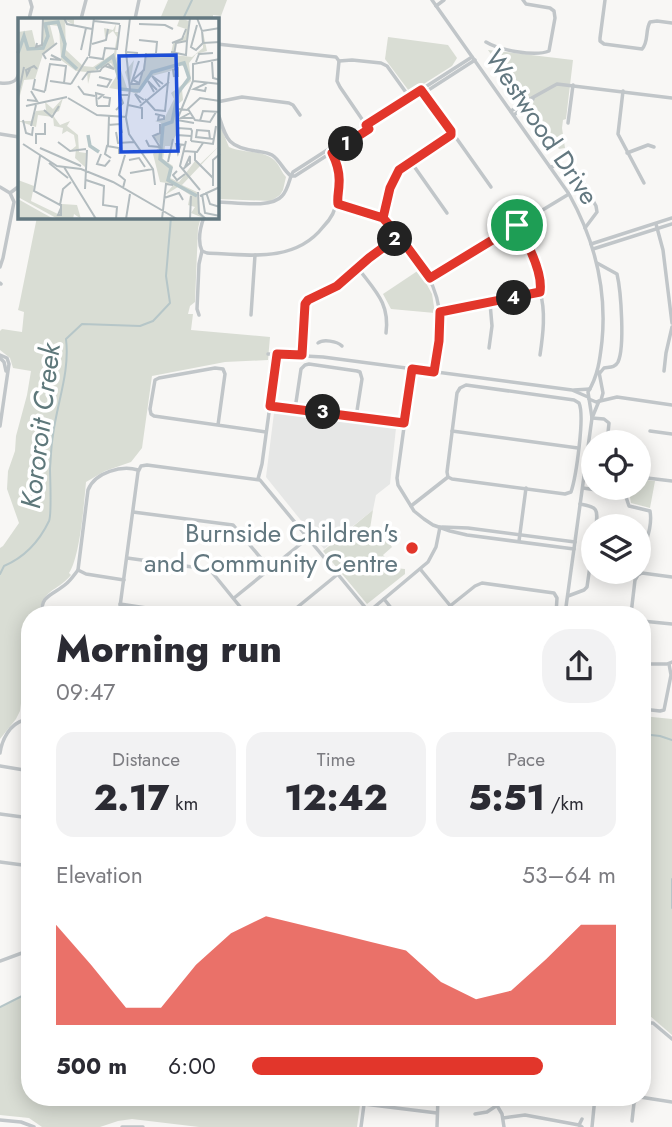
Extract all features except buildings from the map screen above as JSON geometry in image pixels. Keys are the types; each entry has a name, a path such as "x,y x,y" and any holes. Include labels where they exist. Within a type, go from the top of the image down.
{"street":[{"path":"29,18 32,7 30,0"},
{"path":"81,18 86,0"},
{"path":"135,18 139,0"},
{"path":"434,2 444,0"},
{"path":"488,45 539,54 550,51 554,11 526,4 523,0"},
{"path":"605,0 600,38 606,45 642,49 646,44 649,23 672,23"},
{"name":"Westwood Drive","path":"434,2 569,194 585,228 597,263 601,286 603,313 599,368 602,389"},
{"path":"219,44 336,57 339,61 337,81 368,127"},
{"path":"291,176 295,176 474,59"},
{"path":"339,61 381,63 387,66 410,99"},
{"path":"0,83 10,83 18,75"},
{"path":"14,81 18,86"},
{"path":"512,113 557,84 672,98"},
{"path":"568,123 573,85"},
{"path":"623,91 618,134 644,183"},
{"path":"422,92 491,187"},
{"path":"219,102 242,97 289,103 300,115"},
{"path":"219,115 228,139 234,146 273,155 291,176"},
{"path":"0,134 18,137"},
{"path":"383,218 399,170 451,135"},
{"path":"627,153 648,145 654,147"},
{"path":"202,251 280,254 307,243 330,219 338,204 340,181 338,167 331,151"},
{"path":"411,162 447,213"},
{"path":"550,167 567,165 577,172 597,212 585,228"},
{"path":"219,202 275,202 285,192 291,176"},
{"path":"0,187 10,193 14,202 0,267"},
{"path":"10,193 18,187"},
{"path":"430,278 569,194"},
{"path":"338,204 383,218 430,278 437,294 440,312 434,372"},
{"path":"199,315 194,309 202,251 200,226 203,219"},
{"path":"592,246 672,221"},
{"path":"517,225 541,283 543,314 540,355"},
{"path":"656,227 663,250 672,325 664,371"},
{"path":"0,235 7,237"},
{"path":"302,355 305,304 308,300 337,286 399,236"},
{"path":"251,315 256,255"},
{"path":"597,263 617,274 621,308 618,362 614,366 604,368 600,374"},
{"path":"358,268 386,310 387,333"},
{"path":"440,312 540,292"},
{"path":"489,348 492,326 490,303"},
{"path":"317,343 339,343 342,346"},
{"path":"268,354 302,355 572,390 595,386 617,397"},
{"path":"258,479 277,354"},
{"path":"0,426 6,373 3,359"},
{"path":"295,409 301,369 309,364 360,372 362,379 356,417"},
{"path":"218,425 225,374 223,369 215,368 155,380 150,409 154,416 266,432"},
{"name":"Westwood Drive","path":"590,388 599,368"},
{"path":"412,369 397,482 416,514 440,527 467,535 574,549"},
{"path":"461,386 578,401 581,409 578,448 570,493 448,477 452,431 458,390 461,386"},
{"path":"590,388 592,418"},
{"path":"590,430 592,418 603,395 602,389"},
{"path":"572,390 593,402 617,397 672,405"},
{"path":"270,406 404,423"},
{"path":"592,418 604,419 609,423 608,430"},
{"path":"452,431 578,448"},
{"path":"651,431 672,434"},
{"path":"133,606 120,604 138,470 141,466 149,465 258,479 362,606"},
{"path":"43,606 45,599 65,585 79,570 90,484 112,471 128,468 138,470"},
{"path":"411,506 448,477"},
{"path":"651,478 672,481"},
{"path":"519,541 526,488"},
{"path":"566,606 581,499"},
{"path":"627,500 629,506 648,510 651,514"},
{"path":"580,504 594,507 598,514"},
{"path":"133,512 233,525 270,569"},
{"path":"440,527 460,527 575,542"},
{"path":"376,606 421,570 434,553 440,527"},
{"path":"233,598 308,538"},
{"path":"127,558 207,569 240,606"},
{"path":"79,570 86,574 124,580"},
{"path":"421,570 450,606 481,583 554,593 556,606"},
{"path":"299,606 338,574"},
{"path":"651,575 672,577"},
{"path":"568,596 584,590 587,584"},
{"path":"632,606 635,584"},
{"path":"384,600 389,606"},
{"path":"651,622 672,624"},
{"path":"651,664 671,663 664,710 651,710"},
{"path":"0,753 2,740 21,721"},
{"path":"0,765 21,769"},
{"path":"0,814 21,817"},
{"path":"0,862 21,865"},
{"path":"0,961 21,953"},
{"path":"651,1024 672,1039"},
{"path":"651,1099 672,1102"},
{"path":"361,1127 364,1106"},
{"path":"380,1106 437,1113"},
{"path":"437,1106 437,1127"},
{"path":"475,1114 484,1113 496,1106 503,1118 504,1127"},
{"path":"591,1127 594,1106"},
{"path":"631,1124 634,1106"},
{"path":"503,1118 525,1115 581,1126 582,1119"},
{"path":"0,1120 34,1127"},
{"path":"121,1127 143,1127"}],"shaded area":[{"path":"168,0 227,0 221,16 160,18"},
{"path":"388,37 448,45 457,58 452,66 411,92 385,59"},
{"path":"488,50 573,60 566,119 563,120 562,128 565,148 559,149"},
{"path":"219,123 229,147 267,156 277,163 286,177 280,195 271,201 219,199"},
{"path":"37,219 200,219 195,302 190,306 188,314 193,314 191,330 270,337 268,360 225,362 152,376 142,448 131,462 105,471 86,482 81,530 69,573 71,575 47,595 41,606 21,606 20,711 0,739 0,548 19,523 7,489 8,471 15,451 31,371 13,368 10,358 0,350 0,331 22,332 24,312 18,310"},
{"path":"419,270 432,294 435,313 391,309 383,294"},
{"path":"276,411 396,428 390,484 376,495 373,510 324,549 266,477"},
{"path":"651,480 655,481 650,508 631,503 630,500 651,500"},
{"path":"373,510 369,535 375,536 373,539 377,541 384,536 392,547 383,555 394,568 405,569 405,574 367,604 323,551"},
{"path":"651,717 672,719 672,1035 651,1017"},
{"path":"21,996 21,1106 360,1106 357,1127 199,1127 132,1119 100,1127 42,1127 29,1118 0,1115 0,1007"}],"waterway":[{"name":"Kororoit Creek","path":"183,18 192,0"},
{"name":"Kororoit Creek","path":"0,574 4,566 31,548 49,521 51,447 65,375 66,339 82,324 140,326 153,321 170,303 166,276 171,219"},
{"name":"Kororoit Creek","path":"651,735 672,740"},
{"name":"Kororoit Creek","path":"672,879 672,908"},
{"name":"Kororoit Creek","path":"0,1007 21,996"}],"place":[{"name":"Burnside Children's and Community Centre","path":"412,548"}],"route":[{"path":"517,225 430,278 399,236 390,224 383,218 338,204 340,181 332,153 369,129 366,125 421,90 451,131 451,135 399,170 395,177 383,218 399,236 369,258 347,279 305,304 302,355 277,354 270,406 404,423 412,369 434,372 440,312 540,292 541,283 532,256 517,225"}]}
